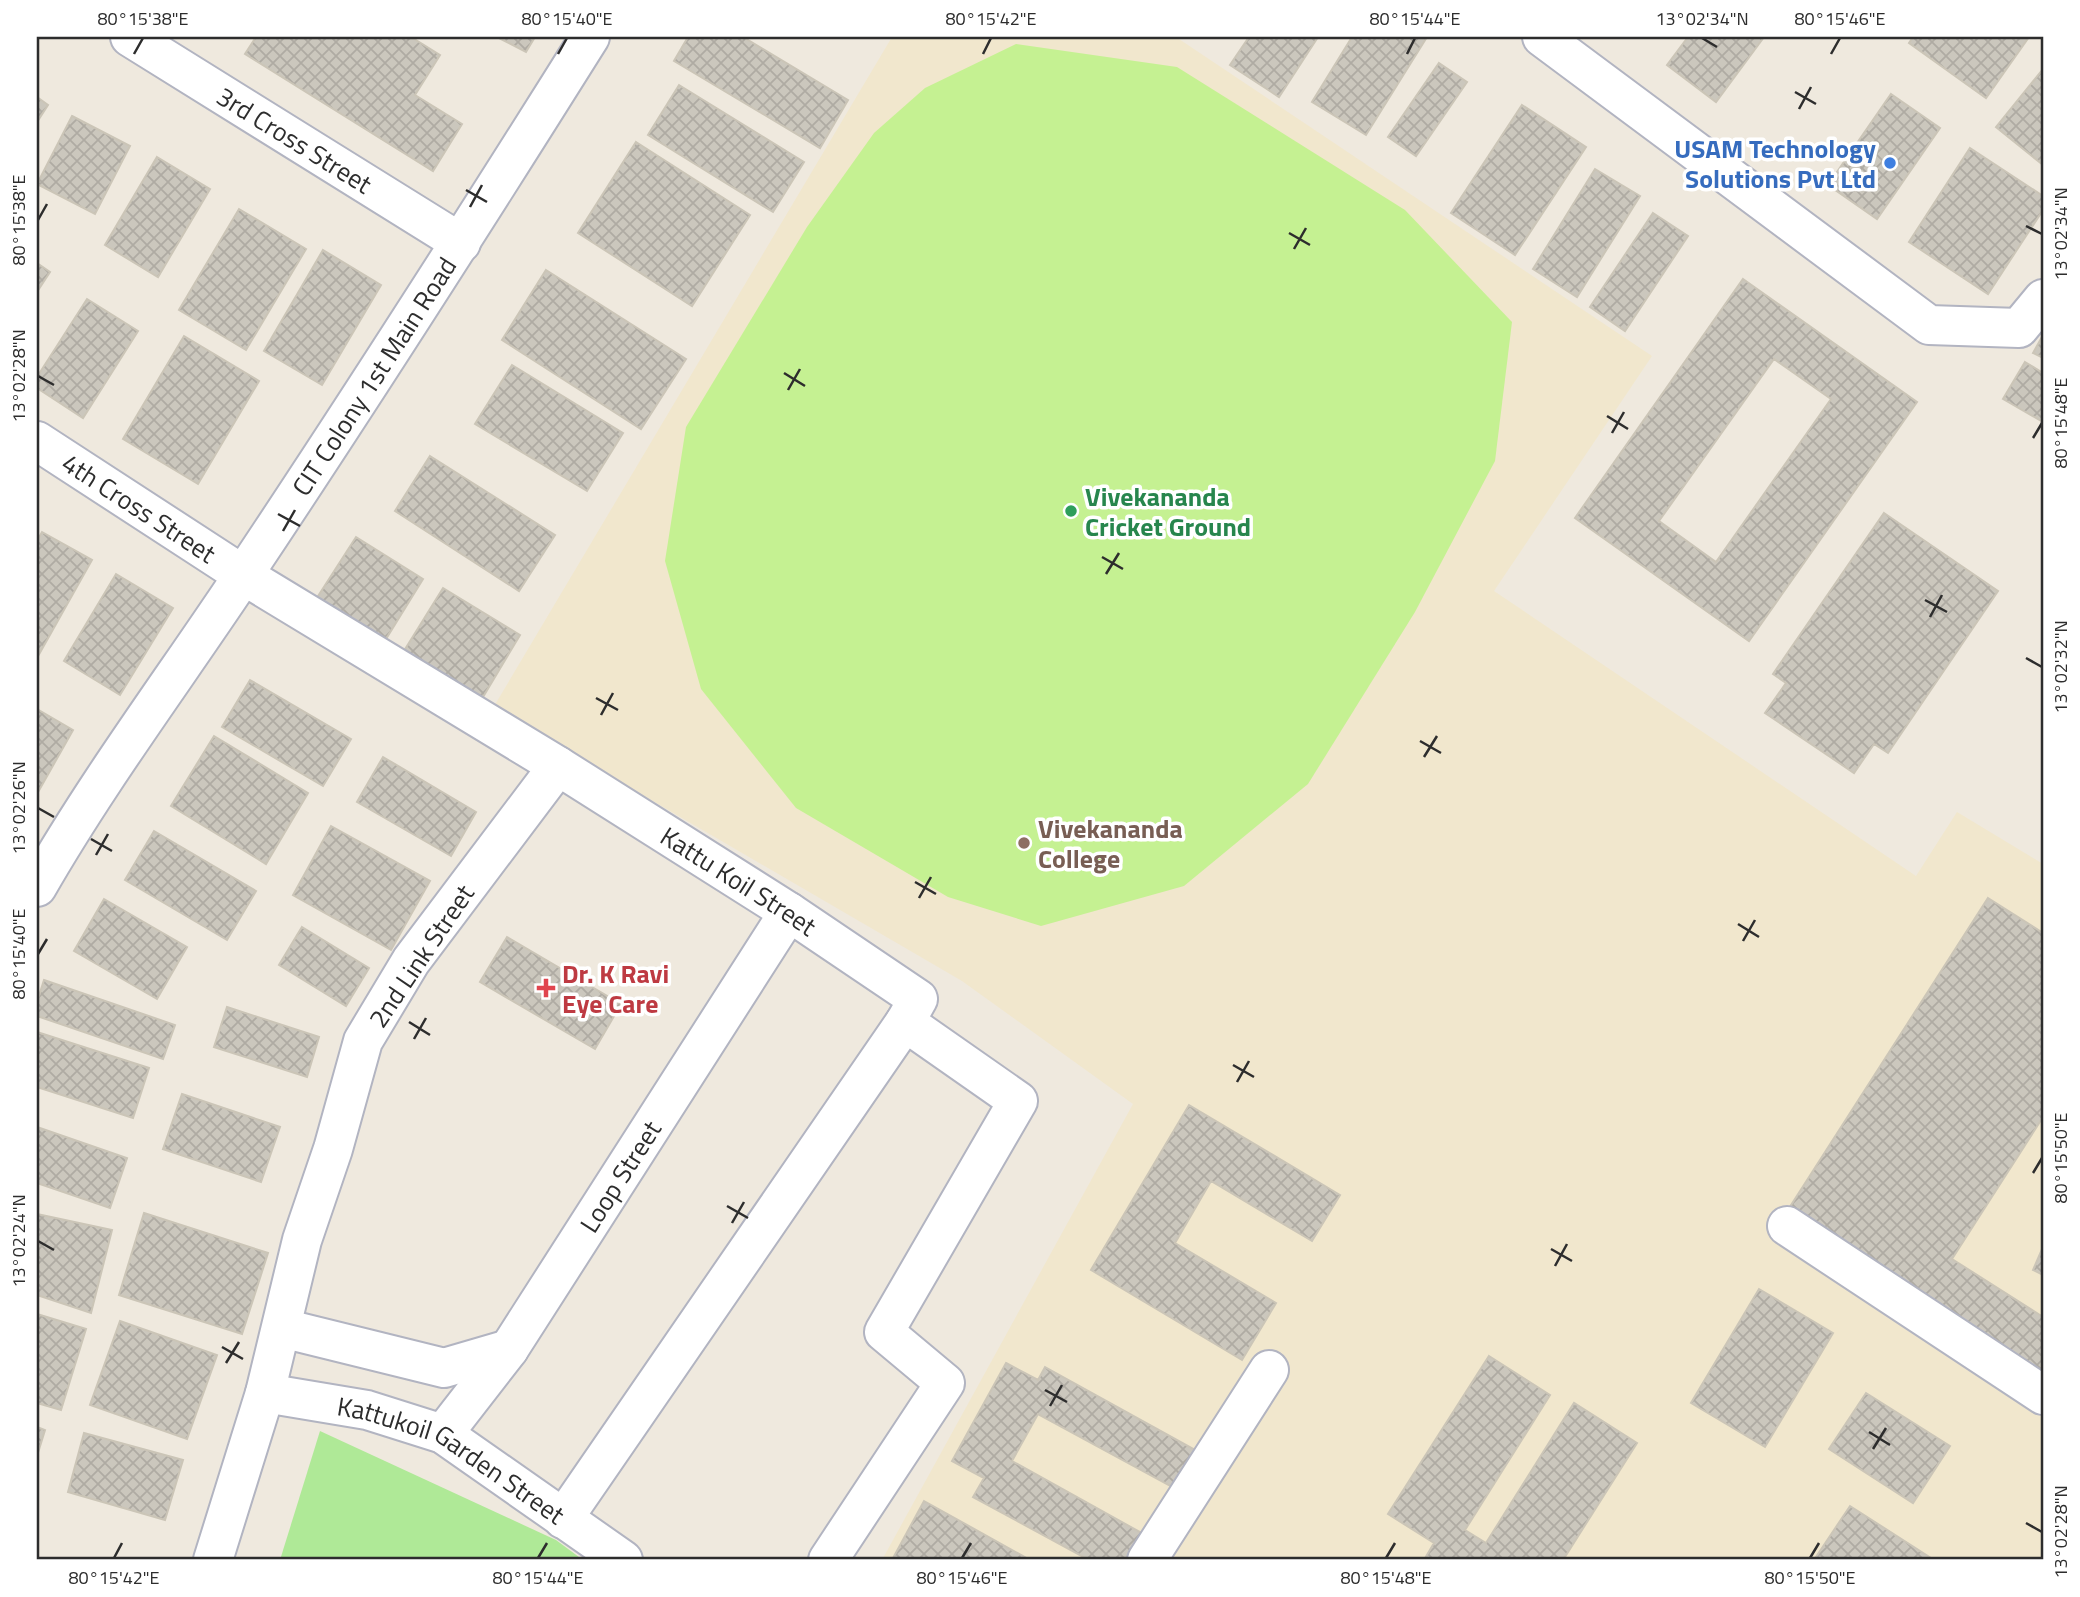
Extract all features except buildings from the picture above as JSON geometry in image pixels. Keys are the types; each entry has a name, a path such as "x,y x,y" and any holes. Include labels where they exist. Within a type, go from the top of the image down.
{"street":[{"name":"3rd Cross Street","path":"130,37 461,243"},
{"name":"CIT Colony 1st Main Road","path":"37,887 66,836 243,575 461,243 590,37"},
{"path":"1542,37 1929,325 2019,328 2043,299"},
{"name":"4th Cross Street","path":"37,440 243,575"},
{"path":"243,575 558,766"},
{"name":"Kattu Koil Street","path":"558,766 789,912 1018,1101 884,1332 945,1383 828,1560"},
{"name":"2nd Link Street","path":"213,1560 265,1394 302,1240 333,1149 363,1041 411,961 558,766"},
{"name":"Loop Street","path":"443,1434 509,1349 789,912"},
{"path":"563,1519 911,1010"},
{"path":"1787,1226 2043,1395"},
{"path":"282,1328 444,1368 509,1349"},
{"path":"1147,1560 1269,1370"},
{"name":"Kattukoil Garden Street","path":"265,1394 367,1410 443,1434 623,1560"}],"shaded area":[{"name":"Vivekananda College","path":"892,37 1176,37 1652,356 1494,591 1916,876 1957,812 2043,864 2043,1560 882,1560 1133,1104 962,981 493,708"}],"green space":[{"name":"Vivekananda Cricket Ground","path":"1016,44 1177,67 1405,210 1512,322 1495,461 1415,612 1308,784 1184,886 1041,926 948,897 796,808 701,689 665,561 686,427 807,227 874,133 925,88"},
{"path":"320,1431 556,1540 583,1560 280,1560"}],"place":[{"name":"USAM Technology Solutions Pvt Ltd","path":"1890,163"},
{"name":"Vivekananda Cricket Ground","path":"1071,511"},
{"name":"Vivekananda College","path":"1024,843"},
{"name":"Dr. K Ravi Eye Care","path":"546,988"}]}
